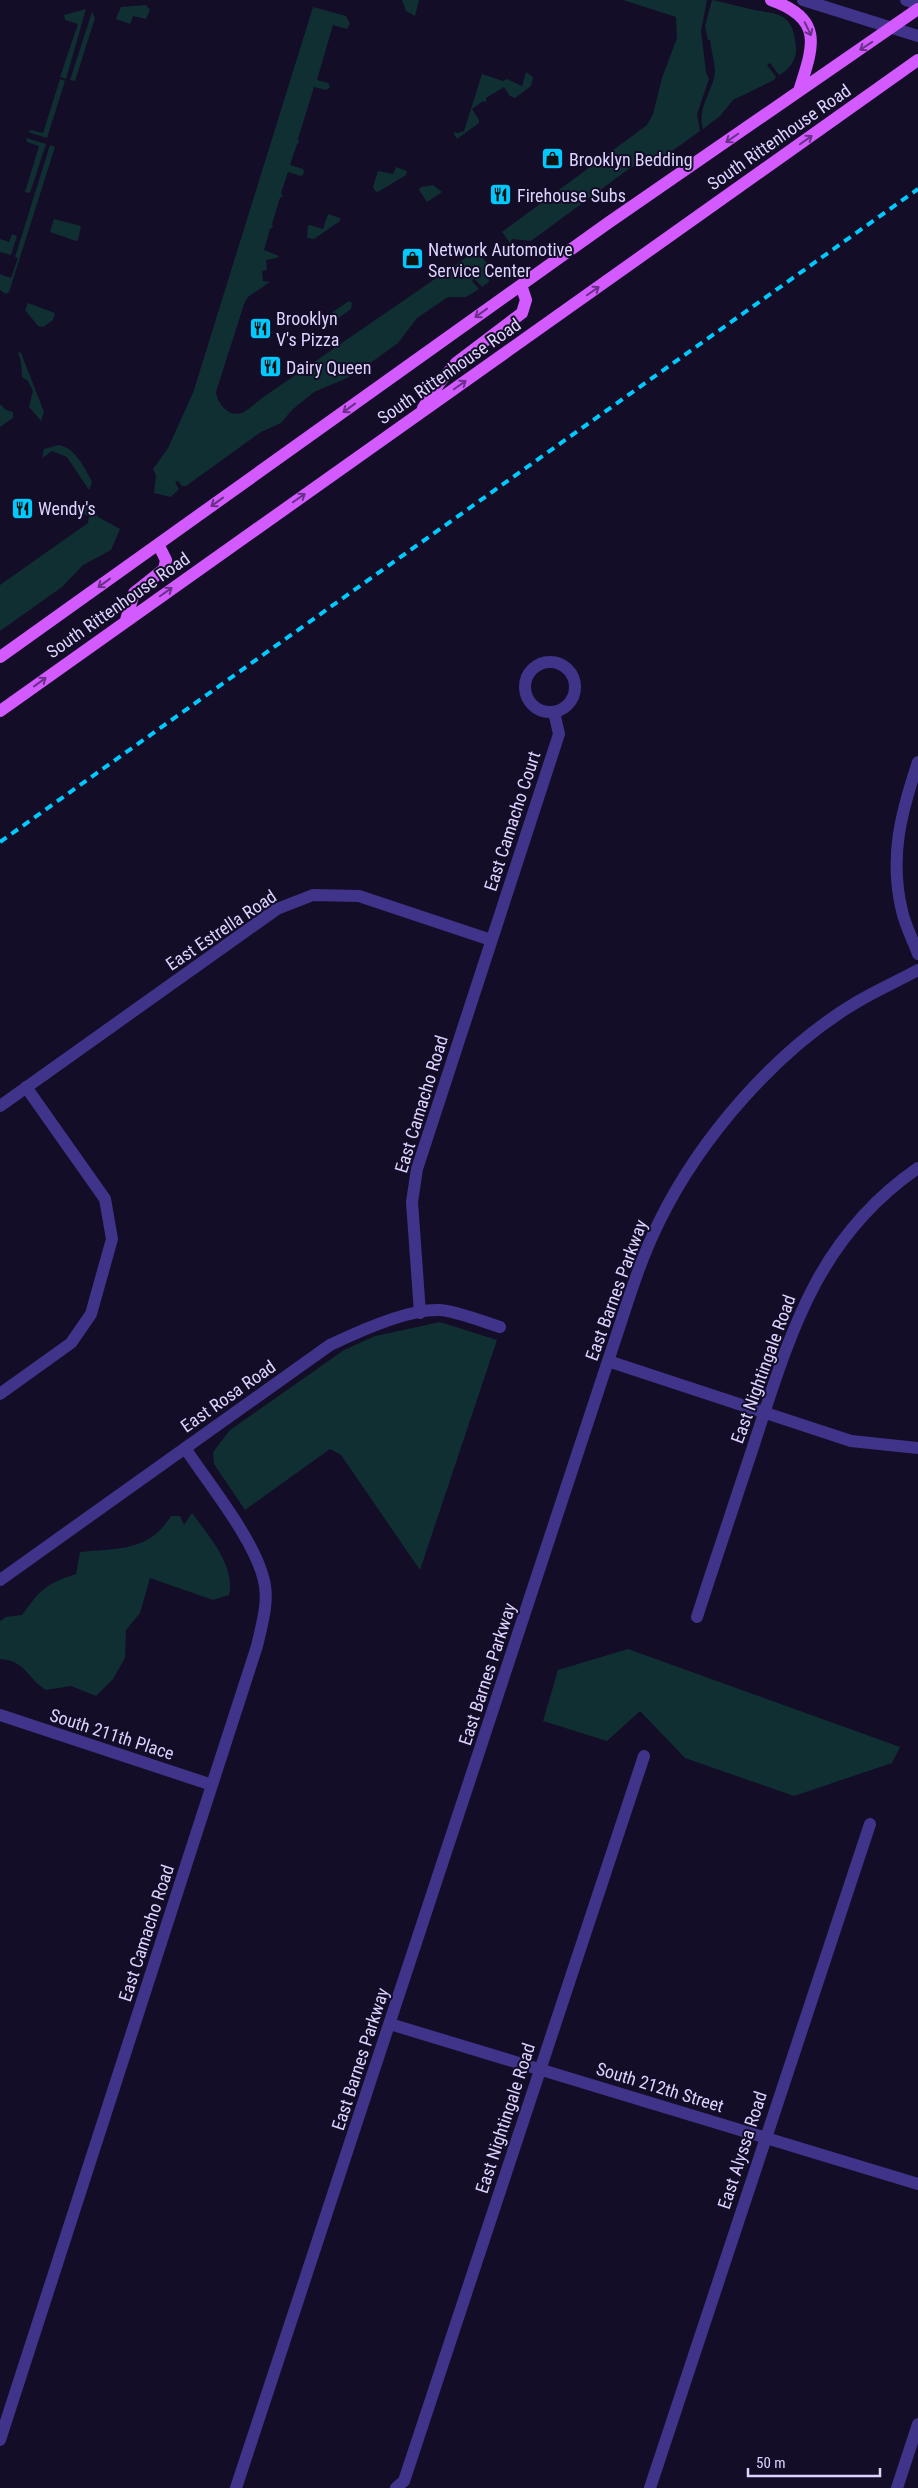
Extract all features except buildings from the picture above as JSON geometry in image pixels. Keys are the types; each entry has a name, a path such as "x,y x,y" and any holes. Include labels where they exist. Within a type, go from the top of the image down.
{"main road":[{"path":"771,0 792,7 798,13 812,37 810,59 799,91"},
{"name":"South Rittenhouse Road","path":"0,657 521,285 918,9"},
{"name":"South Rittenhouse Road","path":"0,711 918,60"},
{"path":"419,414 440,382 456,363 522,314 526,300 521,285"},
{"path":"126,620 134,593 164,569 166,560 158,544"}],"street":[{"path":"803,0 918,36"},
{"path":"906,0 918,4"},
{"path":"545,661 561,663 568,668 575,682 573,698 568,705 554,712 538,710 527,699 525,691 525,683 531,669 545,661"},
{"name":"East Camacho Court","path":"491,940 559,734 554,712"},
{"path":"918,762 902,810 895,866 902,912 918,954"},
{"name":"East Estrella Road","path":"0,1106 277,909 313,896 359,896 491,940"},
{"name":"East Camacho Road","path":"420,1313 412,1202 417,1169 491,940"},
{"name":"East Barnes Parkway","path":"236,2488 608,1361 658,1223 685,1174 729,1117 762,1079 814,1033 857,1002 918,970"},
{"path":"0,1394 70,1343 91,1314 112,1239 105,1199 26,1087"},
{"name":"East Nightingale Road","path":"697,1616 798,1316 826,1262 862,1215 918,1168"},
{"name":"East Rosa Road","path":"0,1580 330,1345 363,1330 404,1316 440,1310 500,1327"},
{"path":"608,1361 851,1441 918,1448"},
{"name":"East Camacho Road","path":"0,2440 257,1646 265,1612 264,1578 252,1548 185,1448"},
{"name":"South 211th Place","path":"0,1715 212,1786"},
{"name":"East Nightingale Road","path":"396,2488 404,2482 644,1756"},
{"name":"East Alyssa Road","path":"650,2488 870,1824"},
{"name":"South 212th Street","path":"390,2024 918,2184"},
{"path":"897,2488 918,2424"}],"green space":[{"path":"402,0 419,0 415,16 406,11"},
{"path":"623,0 707,0 701,31 706,72 709,79 697,114 700,131 668,154 630,168 531,241 512,239 510,243 502,232 647,125 653,114 662,78 677,38 676,17"},
{"path":"712,0 769,12 783,17 792,27 796,52 786,71 779,75 770,63 767,65 776,77 774,80 733,100 720,116 703,129 701,122 703,107 715,72 710,40 708,40 705,26"},
{"path":"146,5 150,10 146,19 133,16 130,24 116,19 121,7"},
{"path":"313,7 346,16 350,24 347,29 333,25 317,80 328,83 330,87 326,90 314,87 298,139 299,142 290,165 303,169 304,173 301,176 288,172 281,193 283,196 280,198 272,224 273,227 270,229 264,250 279,256 266,260 267,270 262,271 263,281 270,282 248,297 244,304 216,392 221,405 232,413 245,412 262,398 477,250 488,265 489,282 482,287 474,278 472,281 479,289 466,297 448,297 417,318 398,343 376,359 347,378 314,392 292,410 281,423 261,432 186,486 182,486 178,481 175,482 179,489 171,497 154,493 156,475 153,469 168,448 193,393"},
{"path":"86,9 66,79 60,77 78,24 65,20 64,15"},
{"path":"92,12 95,18 75,81 70,80"},
{"path":"526,72 533,77 531,86 515,98 510,96 504,87 486,98 486,102 483,101 472,109 479,123 457,139 453,132 464,131 482,74 503,81 507,79 522,86"},
{"path":"60,79 65,81 47,138 28,132 31,130 43,133"},
{"path":"26,138 46,144 30,193 25,192 39,146 27,142"},
{"path":"50,145 55,147 9,292 6,294 0,290 0,274 11,278 18,258 15,257"},
{"path":"396,167 407,171 406,175 378,192 375,191 373,187 378,171 393,174"},
{"path":"433,185 442,192 427,202 419,190 421,187"},
{"path":"328,214 340,218 340,221 314,239 307,238 308,226 323,229"},
{"path":"54,219 81,226 78,240 76,241 50,232"},
{"path":"12,234 17,236 11,255 0,252 0,239 9,242"},
{"path":"349,301 352,303 351,309 333,322 327,320 327,316"},
{"path":"28,303 55,313 53,320 43,327 38,326 25,310"},
{"path":"18,352 21,353 44,412 41,421 29,407 33,391 28,381 22,377"},
{"path":"0,404 6,410 13,412 13,418 0,427"},
{"path":"59,445 75,454 83,465 92,482 89,490 67,457 52,451 42,458 44,449"},
{"path":"91,504 98,517 120,529 111,550 83,565 62,587 0,631 0,585 88,523 89,516 79,513"},
{"path":"440,1322 497,1340 420,1570 341,1455 330,1449 245,1510 214,1464 213,1452 230,1430 344,1350 375,1336"},
{"path":"192,1513 213,1541 225,1562 230,1584 229,1595 213,1600 150,1578 140,1613 126,1630 125,1658 113,1679 96,1696 71,1686 46,1690 21,1666 8,1660 0,1659 0,1621 6,1617 22,1615 44,1589 57,1581 76,1574 80,1552 131,1546 153,1536 171,1516 180,1516 184,1525"},
{"path":"628,1649 900,1747 892,1763 794,1796 685,1758 640,1711 607,1741 543,1721 558,1670"}],"railway":[{"path":"0,842 918,189"}],"place":[{"name":"Brooklyn Bedding","path":"553,159"},
{"name":"Firehouse Subs","path":"501,195"},
{"name":"Network Automotive Service Center","path":"412,259"},
{"name":"Brooklyn V's Pizza","path":"260,328"},
{"name":"Dairy Queen","path":"270,367"},
{"name":"Wendy's","path":"22,508"}]}
